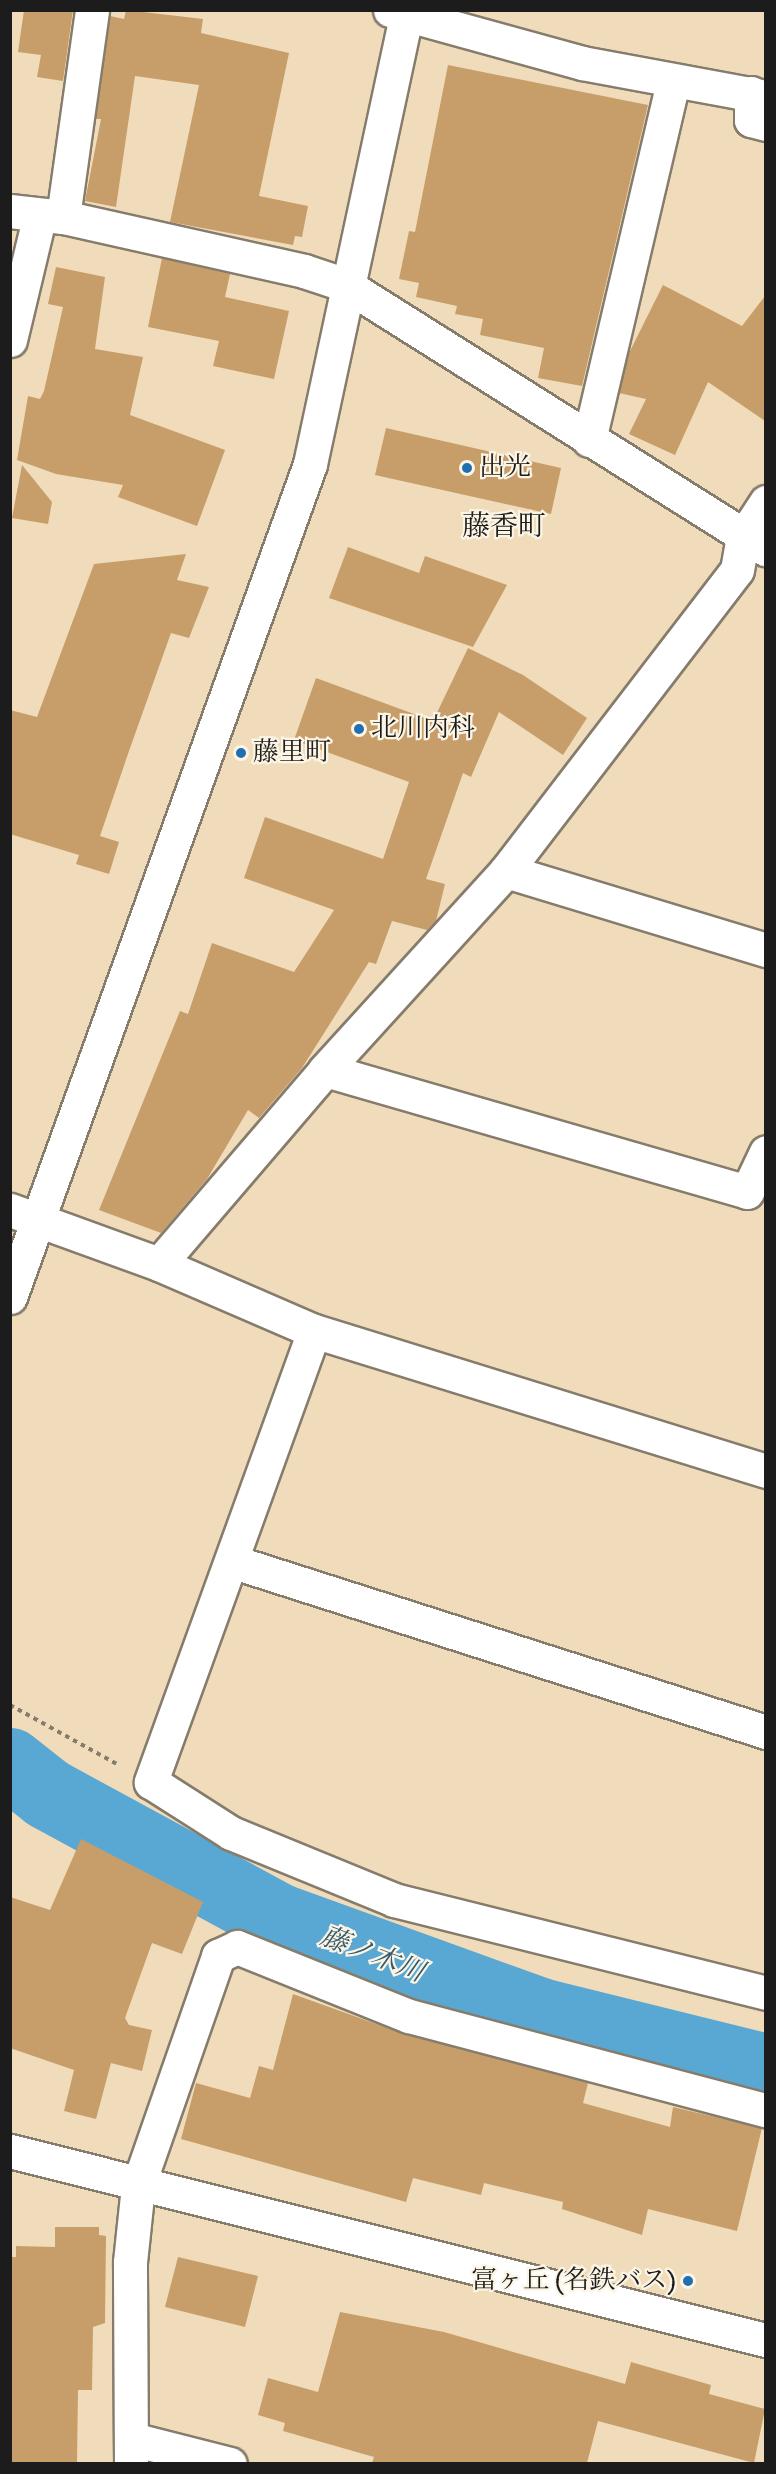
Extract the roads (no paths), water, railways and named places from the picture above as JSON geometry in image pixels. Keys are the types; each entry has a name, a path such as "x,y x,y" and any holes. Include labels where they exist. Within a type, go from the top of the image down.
{"street":[{"path":"10,340 37,215 92,10"},
{"path":"10,1297 24,1215 310,464 401,13 455,24 582,63 758,95 751,120 765,124"},
{"path":"589,440 673,81"},
{"path":"37,215 304,271 346,285 754,543"},
{"path":"159,1264 325,1070 506,871 737,570 754,543 765,502"},
{"path":"506,871 765,950"},
{"path":"325,1070 747,1192 765,1152"},
{"path":"24,1215 159,1264 315,1331 765,1471"},
{"path":"315,1331 234,1562 151,1782 231,1833 394,1900 765,1993"},
{"path":"234,1562 765,1732"},
{"path":"230,2463 131,2451 130,2262 138,2186 218,1956 237,1947 409,2016 765,2110"},
{"path":"10,2151 138,2186 765,2340"}],"waterway":[{"name":"藤ノ木川","path":"10,1764 48,1794 278,1919 540,2014 766,2070"}],"place":[{"name":"出光","path":"467,468"},
{"name":"北川内科","path":"359,729"},
{"name":"藤里町","path":"241,753"},
{"name":"富ヶ丘 (名鉄バス)","path":"688,2281"}],"district":[{"name":"藤香町","path":"504,527"}]}
